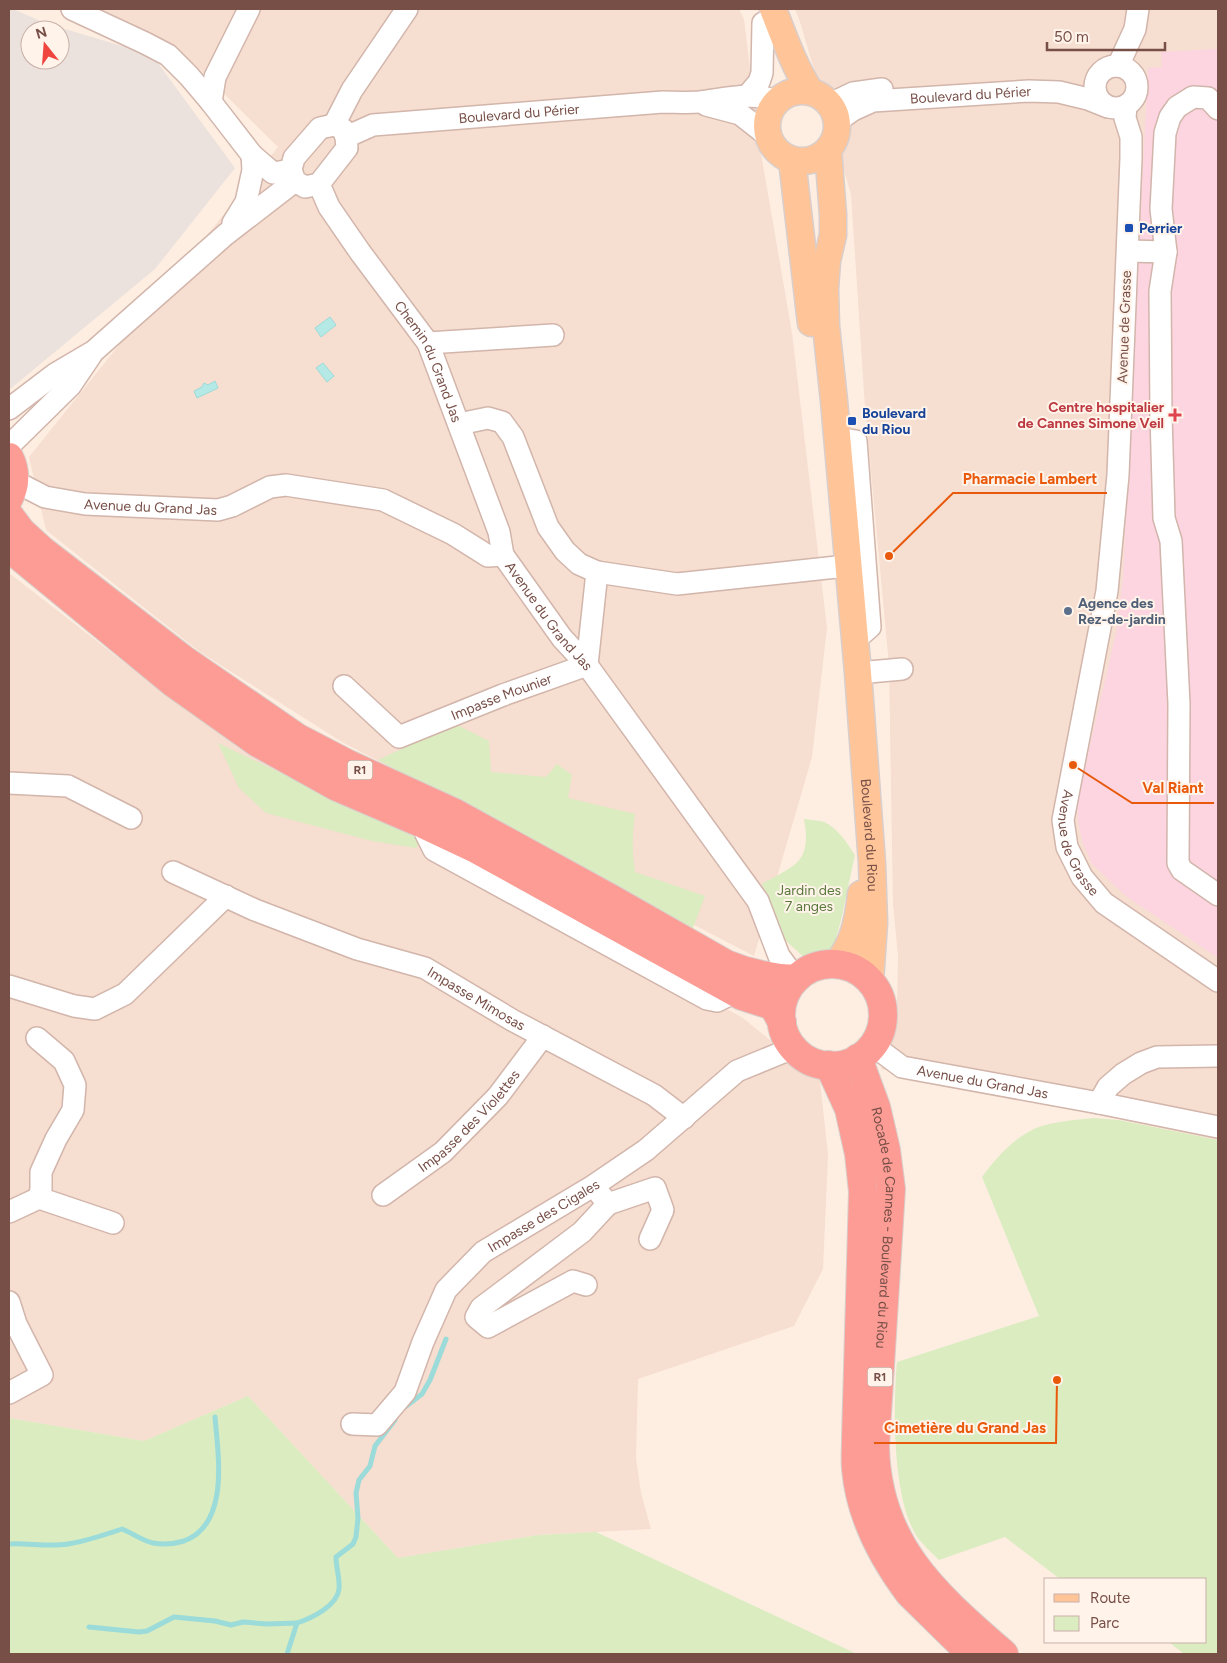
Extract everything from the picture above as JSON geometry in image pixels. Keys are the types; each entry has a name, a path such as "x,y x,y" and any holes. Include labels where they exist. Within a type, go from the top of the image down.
{"highway":[{"name":"R1","path":"9,516 21,531 43,551 183,659 298,738 348,764 454,813 726,964 758,976 796,979"},
{"name":"R1","path":"9,548 172,682 258,743 337,787 474,848 742,996 773,1006 782,1022"},
{"path":"836,964 849,966 861,972 870,981 879,994 883,1010 882,1026 867,1050 844,1064 829,1065 816,1063 803,1057 794,1048 786,1036 782,1022 782,1006 787,991 796,979 808,970 821,965 836,964"},
{"name":"Rocade de Cannes - Boulevard du Riou","path":"867,1050 876,1107 886,1150 891,1189 875,1446 881,1493 892,1524 906,1553 924,1578 953,1610 1004,1654"},
{"name":"Rocade de Cannes - Boulevard du Riou","path":"829,1065 849,1109 859,1154 863,1192 856,1438 856,1469 860,1491 870,1528 900,1581 909,1593 971,1654"}],"main road":[{"path":"765,14 808,102 837,130 834,141 828,150 820,156 811,160 792,160 781,154 773,146 768,136 768,117 808,102"},
{"name":"Boulevard du Riou","path":"828,150 833,228 827,270 826,326 858,673 872,863 874,914 870,981"},
{"name":"Boulevard du Riou","path":"792,160 825,437 862,859 862,888 858,920 850,945 836,964"}],"street":[{"path":"9,409 55,374 94,351 225,235 246,202 253,170 252,155 211,102 168,55 72,9"},
{"path":"211,102 215,77 249,9"},
{"path":"252,155 280,161 293,170 305,187 319,184 347,148 340,131 352,90 407,9"},
{"path":"1118,66 1135,29 1138,9"},
{"path":"748,95 759,82 762,73 765,14"},
{"path":"1094,86 1099,74 1111,66 1125,67 1130,71 1137,83 1136,96 1117,106"},
{"name":"Boulevard du Périer","path":"808,102 872,90 1059,80 1094,86"},
{"name":"Avenue de Grasse","path":"1094,86 1098,99 1117,106 1125,118 1131,137 1128,251 1118,475 1107,591 1063,820 1070,855 1082,877 1104,903 1218,981"},
{"name":"Boulevard du Périer","path":"808,102 853,110 873,101 1029,91 1059,92 1117,106"},
{"path":"696,102 748,95 808,102"},
{"path":"1218,109 1208,98 1192,97 1178,107 1170,117 1165,133 1162,176 1161,209 1166,252 1160,291 1164,518 1171,541 1179,704 1178,863 1182,870 1218,895"},
{"name":"Boulevard du Périer","path":"225,235 293,170 320,128 340,131 373,125 663,102 696,102"},
{"path":"696,102 740,114 768,136"},
{"name":"Chemin du Grand Jas","path":"319,184 334,214 360,252 428,343 500,532 503,555"},
{"path":"1128,251 1166,252"},
{"path":"428,343 553,334"},
{"path":"9,446 70,386 94,351"},
{"path":"459,424 488,418 502,422 513,437 548,527 565,552 579,564 597,572 677,584 837,567"},
{"name":"Avenue du Grand Jas","path":"11,479 45,497 85,504 218,510 232,506 270,487 286,485 373,498 383,500 453,534 488,556 503,555 562,638 587,665 758,901 779,956 796,979"},
{"path":"587,665 597,572"},
{"name":"Impasse Mounier","path":"344,686 399,737 495,698 587,665"},
{"path":"858,673 902,669"},
{"path":"9,783 68,786 131,818"},
{"name":"Impasse Mimosas","path":"173,872 255,910 356,949 425,968 512,1020 654,1095 684,1118"},
{"path":"9,986 74,1006 94,1009 125,994 226,896"},
{"name":"Impasse des Violettes","path":"383,1194 443,1152 498,1096 543,1036"},
{"path":"37,1038 64,1061 75,1085 73,1110 56,1139 41,1172 39,1198"},
{"name":"Impasse des Cigales","path":"352,1424 377,1425 405,1392 423,1342 446,1290 483,1252 593,1186 646,1150 737,1071 794,1048"},
{"name":"Avenue du Grand Jas","path":"867,1050 882,1052 902,1067 1218,1127"},
{"path":"1099,1103 1108,1087 1122,1074 1141,1063 1157,1057 1218,1056"},
{"path":"593,1186 608,1204"},
{"path":"586,1285 573,1281 488,1327 476,1317 481,1308 582,1232 608,1204 655,1188 663,1210 650,1238"},
{"path":"9,1212 39,1198 113,1223"},
{"path":"9,1302 16,1324 42,1375 9,1393"}],"shaded area":[{"path":"9,9 38,20 20,20 20,70 70,70 70,30 152,55 235,168 155,269 9,390"},
{"path":"48,9 739,9 744,19 759,142 792,333 827,628 812,757 754,956 342,742 200,652 46,530 29,457 278,147 194,64 114,16"},
{"path":"795,9 1218,9 1218,1140 881,1069 897,1007 898,956 893,904 889,665 865,407 851,194"},
{"name":"Centre hospitalier de Cannes Simone Veil","path":"1218,49 1218,958 1126,896 1092,864 1082,841 1077,801 1116,633 1123,578 1148,68 1162,67 1161,52"},
{"path":"9,573 156,687 443,855 743,1018 820,1081 828,1155 823,1269 794,1326 638,1379 636,1458 641,1493 651,1529 538,1535 398,1558 248,1396 144,1441 9,1418"}],"green space":[{"path":"455,724 489,741 491,772 546,777 557,764 572,775 568,798 635,814 633,857 635,872 705,896 693,928 378,760"},
{"path":"218,743 421,840 416,848 372,841 266,813 239,788"},
{"name":"Jardin des 7 anges","path":"804,819 822,821 834,828 855,855 832,953 807,960 785,940 762,884 792,867 803,854 806,834"},
{"path":"1093,1118 1119,1120 1218,1140 1218,1654 1184,1654 1170,1643 1207,1643 1207,1578 1059,1578 1005,1537 939,1560 918,1538 909,1522 903,1501 896,1453 895,1403 897,1362 1039,1316 982,1177 1004,1150 1025,1134 1038,1127"},
{"path":"248,1396 398,1558 538,1535 596,1532 857,1654 9,1654 9,1418 144,1441"}],"water":[{"path":"330,317 336,325 321,337 315,328"},
{"path":"323,363 334,376 327,382 316,368"},
{"path":"215,381 218,388 197,398 194,391 202,387 204,383 208,385"}],"waterway":[{"path":"405,1407 422,1394 430,1380 446,1339"},
{"path":"9,1544 68,1544 89,1540 122,1529 149,1542 168,1544 184,1541 199,1532 209,1520 215,1504 218,1487 219,1468 215,1417"},
{"path":"287,1654 297,1623 310,1618 329,1606 337,1595 339,1585 336,1557 353,1544 356,1537 358,1518 356,1493 359,1480 370,1466 375,1446 395,1420"},
{"path":"89,1627 139,1632 147,1631 174,1617 215,1621 231,1625 243,1622 267,1624 297,1623"}],"place":[{"name":"Perrier","path":"1129,228"},
{"name":"Centre hospitalier de Cannes Simone Veil","path":"1175,415"},
{"name":"Boulevard du Riou","path":"852,421"},
{"name":"Pharmacie Lambert","path":"889,556"},
{"name":"Agence des Rez-de-jardin","path":"1068,611"},
{"name":"Val Riant","path":"1073,765"},
{"name":"Cimetière du Grand Jas","path":"1057,1380"}]}
